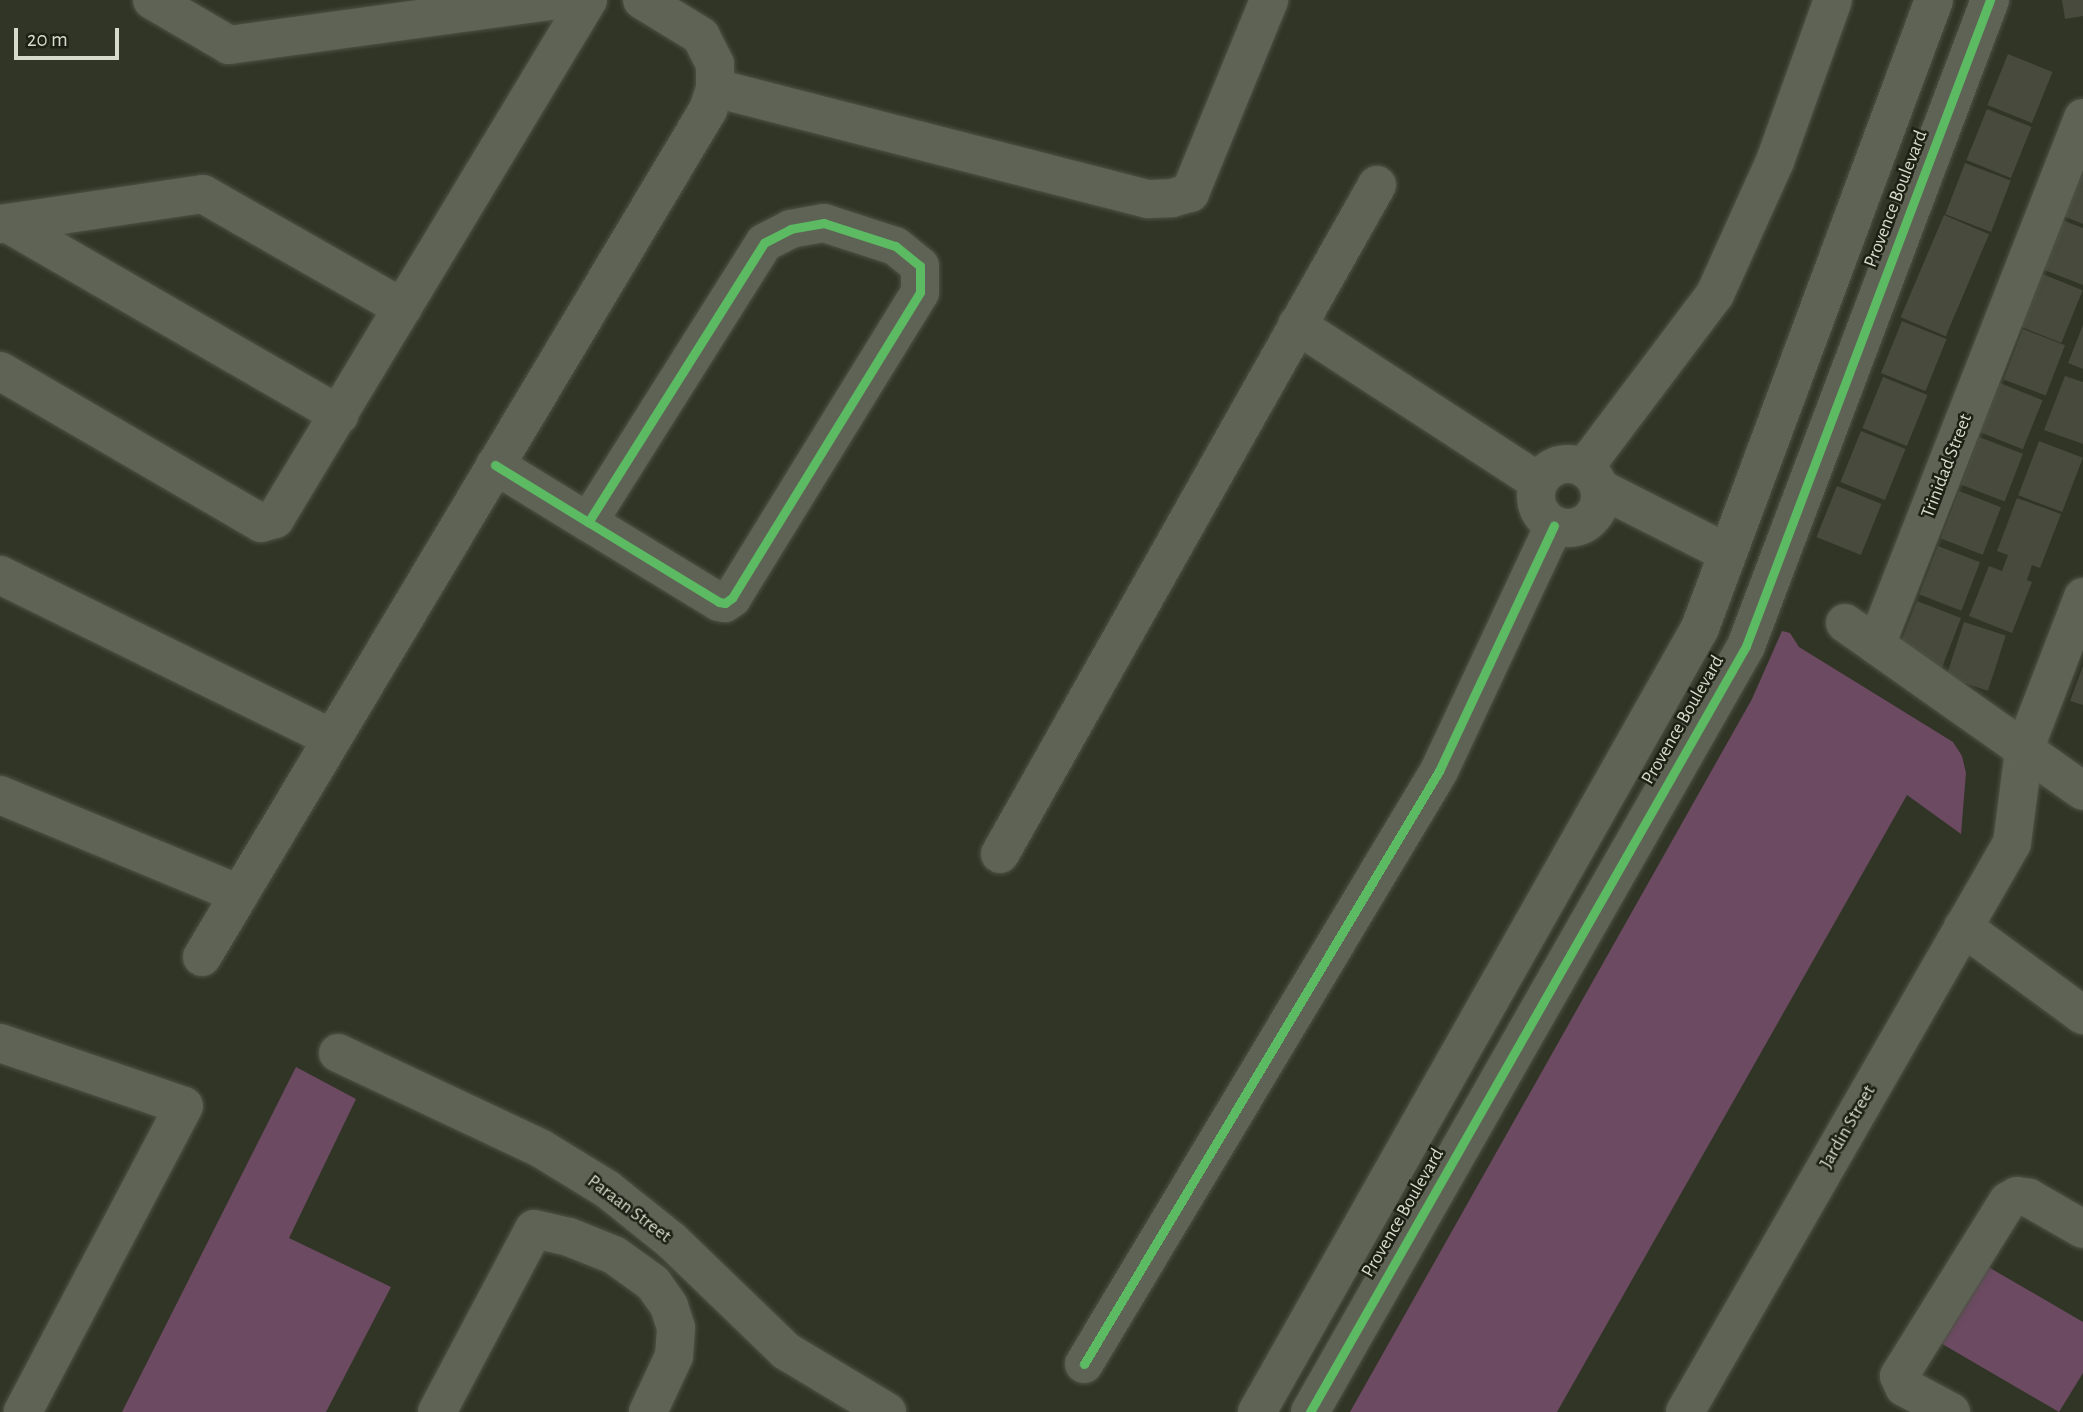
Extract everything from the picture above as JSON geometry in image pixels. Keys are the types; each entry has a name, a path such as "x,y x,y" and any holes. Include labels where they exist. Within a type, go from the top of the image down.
{"street":[{"path":"152,0 229,45 558,0"},
{"path":"380,0 415,21"},
{"path":"0,371 261,523 275,519 588,0"},
{"path":"202,957 708,110 715,88 715,64 701,36 642,0"},
{"path":"715,88 1149,199 1172,198 1190,193 1269,0"},
{"path":"1591,478 1714,294 1775,161 1833,0"},
{"name":"Provence Boulevard","path":"1257,1412 1700,628 1934,0"},
{"name":"Provence Boulevard","path":"1310,1412 1746,646 1990,0"},
{"name":"Trinidad Street","path":"1877,645 2083,118"},
{"path":"1000,854 1377,186"},
{"path":"3,223 203,194 403,308"},
{"path":"3,223 339,415"},
{"path":"495,465 719,602 725,603 732,598 920,292 920,267 895,246 824,223 791,229 764,243 589,522"},
{"path":"1297,325 1539,482"},
{"path":"1591,478 1600,501 1588,521 1578,527 1554,526 1544,518 1537,507 1535,494 1539,482 1558,465 1571,464 1591,478 1727,553"},
{"path":"1084,1364 1439,771 1554,526"},
{"path":"0,576 331,738"},
{"path":"2024,750 2083,597"},
{"path":"1845,623 2083,792"},
{"path":"1700,628 1746,646"},
{"name":"Jardin Street","path":"1685,1412 2011,843 2024,750"},
{"path":"0,795 239,894"},
{"path":"1963,927 2083,1015"},
{"path":"0,1043 184,1106 23,1412"},
{"name":"Paraan Street","path":"338,1054 540,1149 607,1188 672,1241 786,1351 887,1412"},
{"path":"1951,1412 1904,1387 1899,1376 2008,1201 2018,1196 2029,1198 2083,1230"},
{"path":"437,1412 534,1229 580,1241 614,1255 653,1283 669,1306 676,1328 674,1356 648,1412"}],"shaded area":[{"path":"1782,631 1790,633 1799,647 1953,742 1962,756 1966,773 1961,834 1907,795 1557,1412 1350,1412 1752,699"},
{"path":"296,1067 356,1099 289,1238 391,1287 326,1412 122,1412"},
{"path":"1978,1261 2083,1322 2083,1373 2059,1412 1932,1338"}],"building":[{"path":"2062,0 2083,0 2083,16 2065,19"},
{"path":"2008,54 2053,72 2032,123 1987,105"},
{"path":"1987,109 2032,127 2011,178 1966,160"},
{"path":"1965,163 2011,181 1991,232 1945,214"},
{"path":"2083,166 2083,224 2061,215"},
{"path":"1944,215 1989,234 1946,336 1901,317"},
{"path":"2062,220 2083,228 2083,285 2042,269"},
{"path":"2040,273 2083,290 2061,343 2019,326"},
{"path":"1902,321 1947,339 1926,391 1881,373"},
{"path":"2083,325 2083,369 2068,363"},
{"path":"2023,329 2065,345 2046,396 2004,379"},
{"path":"2065,376 2083,382 2083,444 2044,430"},
{"path":"1883,377 1928,395 1907,446 1862,428"},
{"path":"2000,383 2043,400 2023,449 1980,432"},
{"path":"1861,431 1906,449 1885,500 1840,482"},
{"path":"1979,437 2023,454 2005,501 1961,485"},
{"path":"2039,441 2083,458 2062,512 2018,495"},
{"path":"1837,486 1882,504 1861,555 1816,537"},
{"path":"1959,491 2001,507 1983,555 1941,539"},
{"path":"2017,498 2061,514 2040,568 2032,565 2027,580 2032,582 2012,633 1969,616 1989,566 2002,571 2008,555 1997,551"},
{"path":"1938,546 1980,562 1961,611 1919,595"},
{"path":"1917,601 1961,618 1936,683 1897,652"},
{"path":"1964,622 2006,636 1988,691 1946,677"},
{"path":"2083,666 2083,705 2070,701"}],"cycle path":[{"path":"1310,1412 1746,646 1990,0"},
{"path":"495,465 588,522 719,602 725,603 732,598 920,292 920,266 895,246 824,223 791,229 764,243 588,522"},
{"path":"1084,1364 1439,771 1554,526"}]}
